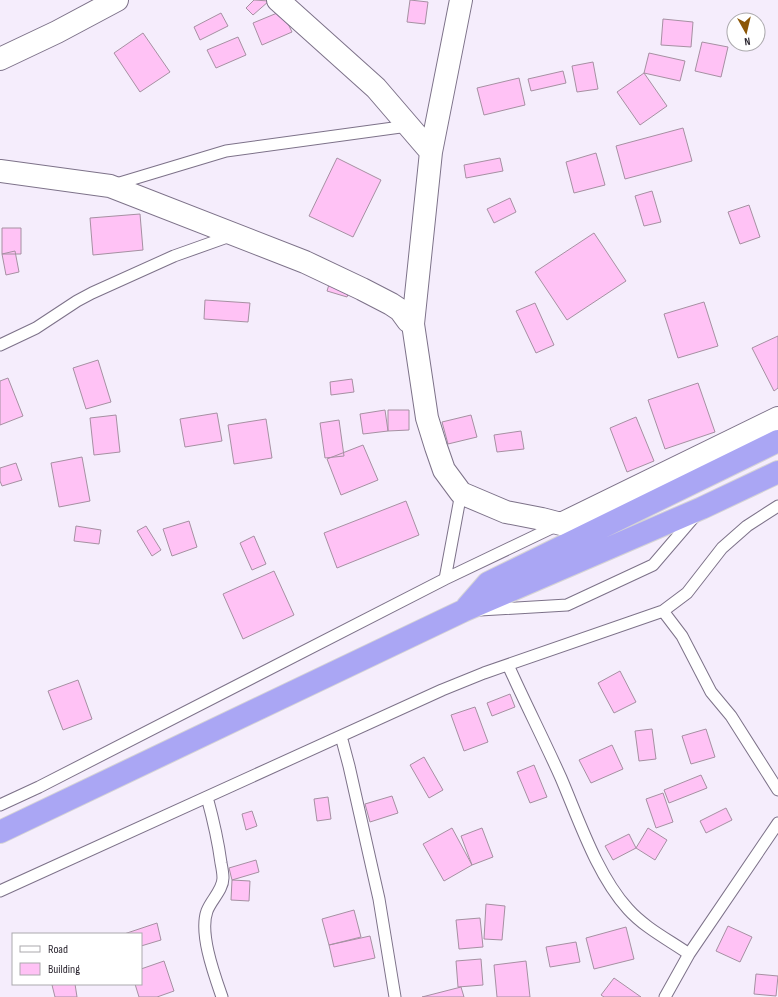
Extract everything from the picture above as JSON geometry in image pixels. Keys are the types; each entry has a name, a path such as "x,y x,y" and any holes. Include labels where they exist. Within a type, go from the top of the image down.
{"highway":[{"path":"463,611 488,582 778,442"},
{"path":"0,832 463,611 702,508 778,472"}],"street":[{"path":"0,59 57,32 117,0"},
{"path":"278,0 376,88 431,152"},
{"path":"461,0 431,152 413,324 427,418 444,470 461,493 506,512 560,524 778,418"},
{"path":"0,172 110,186 305,262 362,288 400,310 413,324"}],"lane":[{"path":"110,186 226,151 408,126"},
{"path":"0,345 36,328 92,293 174,256 236,234"},
{"path":"446,579 461,493"},
{"path":"0,891 442,690 508,665 663,611 687,593 722,548 747,526 778,506"},
{"path":"463,611 567,605 653,565 702,508"},
{"path":"0,806 446,579 560,524"},
{"path":"663,611 682,636 711,692 731,716 778,790"},
{"path":"508,665 560,777 598,864 617,896 628,910 641,922 689,954"},
{"path":"341,736 379,900 394,997"},
{"path":"207,797 218,841 224,879 204,919 205,935 214,976 222,997"},
{"path":"665,997 689,954 778,823"}],"building":[{"path":"254,0 269,1 253,15 246,8"},
{"path":"410,0 428,2 425,24 407,22"},
{"path":"282,11 292,32 262,45 253,23"},
{"path":"221,13 228,26 200,40 194,27"},
{"path":"663,19 693,22 691,47 661,45"},
{"path":"143,33 170,72 140,92 114,53"},
{"path":"238,37 246,55 216,68 207,50"},
{"path":"702,42 726,47 727,52 721,77 695,71"},
{"path":"649,53 685,61 680,81 644,73"},
{"path":"593,62 598,89 577,92 572,66"},
{"path":"563,71 566,83 531,91 528,79"},
{"path":"644,73 667,106 640,125 617,92"},
{"path":"519,78 525,105 484,115 477,88"},
{"path":"683,128 692,161 625,179 616,146"},
{"path":"596,153 605,185 574,193 566,162"},
{"path":"337,158 381,180 353,237 309,216"},
{"path":"500,158 503,171 466,178 464,165"},
{"path":"652,191 661,222 644,226 635,196"},
{"path":"510,198 516,212 494,223 487,209"},
{"path":"749,205 760,237 740,244 728,212"},
{"path":"140,214 143,250 93,255 90,218"},
{"path":"2,228 21,228 21,254 2,254"},
{"path":"594,233 626,281 567,320 535,272"},
{"path":"15,251 19,272 6,275 2,254"},
{"path":"331,278 351,285 347,297 327,291"},
{"path":"205,300 250,303 248,322 204,319"},
{"path":"704,302 718,346 678,358 664,314"},
{"path":"535,303 554,345 536,353 516,311"},
{"path":"778,336 778,388 774,391 752,348"},
{"path":"98,360 111,402 86,409 73,368"},
{"path":"8,378 23,416 0,425 0,381"},
{"path":"352,379 354,392 331,395 330,382"},
{"path":"698,383 715,432 665,449 648,400"},
{"path":"385,410 388,431 363,434 360,414"},
{"path":"388,410 409,410 409,430 388,431"},
{"path":"217,413 222,441 185,447 180,419"},
{"path":"116,415 120,452 94,455 90,418"},
{"path":"471,415 477,437 448,444 442,422"},
{"path":"636,417 654,461 627,472 610,428"},
{"path":"266,419 272,458 234,464 228,425"},
{"path":"339,420 344,456 325,458 320,423"},
{"path":"521,431 524,449 497,452 494,435"},
{"path":"363,445 378,480 341,495 327,459"},
{"path":"82,457 90,501 59,507 51,463"},
{"path":"16,463 22,480 2,486 0,481 0,468"},
{"path":"406,501 419,535 337,568 324,533"},
{"path":"189,521 197,547 172,556 163,529"},
{"path":"76,526 101,530 99,544 74,541"},
{"path":"146,526 161,550 152,556 137,531"},
{"path":"254,536 266,564 252,570 240,543"},
{"path":"274,571 294,615 243,639 223,594"},
{"path":"620,671 636,702 614,713 598,683"},
{"path":"78,680 92,719 63,730 48,691"},
{"path":"510,694 515,707 492,716 487,703"},
{"path":"475,707 488,742 464,751 451,715"},
{"path":"652,729 656,759 639,761 635,731"},
{"path":"706,729 715,757 691,764 682,736"},
{"path":"612,745 623,769 591,783 579,760"},
{"path":"424,757 443,790 429,798 410,765"},
{"path":"534,765 547,797 530,803 517,772"},
{"path":"701,775 707,788 669,803 664,790"},
{"path":"663,793 673,822 656,828 646,799"},
{"path":"392,796 398,813 370,822 365,804"},
{"path":"328,797 331,819 317,821 314,799"},
{"path":"726,808 732,820 706,833 700,821"},
{"path":"252,811 257,826 246,830 242,814"},
{"path":"452,828 472,865 444,881 423,844"},
{"path":"482,828 493,857 472,865 461,836"},
{"path":"648,828 667,840 655,860 636,848"},
{"path":"629,834 636,848 613,860 605,846"},
{"path":"256,860 259,872 232,880 229,868"},
{"path":"232,880 250,881 249,901 231,900"},
{"path":"486,904 505,906 502,940 484,939"},
{"path":"354,910 361,937 329,945 322,919"},
{"path":"480,918 483,947 459,949 456,920"},
{"path":"157,923 161,940 142,946 142,933 127,933"},
{"path":"728,926 752,937 740,962 716,951"},
{"path":"626,927 634,959 594,969 586,938"},
{"path":"370,936 375,958 334,967 329,945"},
{"path":"576,942 580,962 550,967 546,947"},
{"path":"481,959 483,985 458,987 456,961"},
{"path":"164,961 174,991 157,997 139,997 135,985 142,985 142,969"},
{"path":"526,961 530,997 497,997 494,965"},
{"path":"756,974 778,976 776,996 754,994"},
{"path":"614,978 641,997 604,997 601,995"},
{"path":"52,985 75,985 77,997 55,997"},
{"path":"461,987 464,997 422,997"}]}
